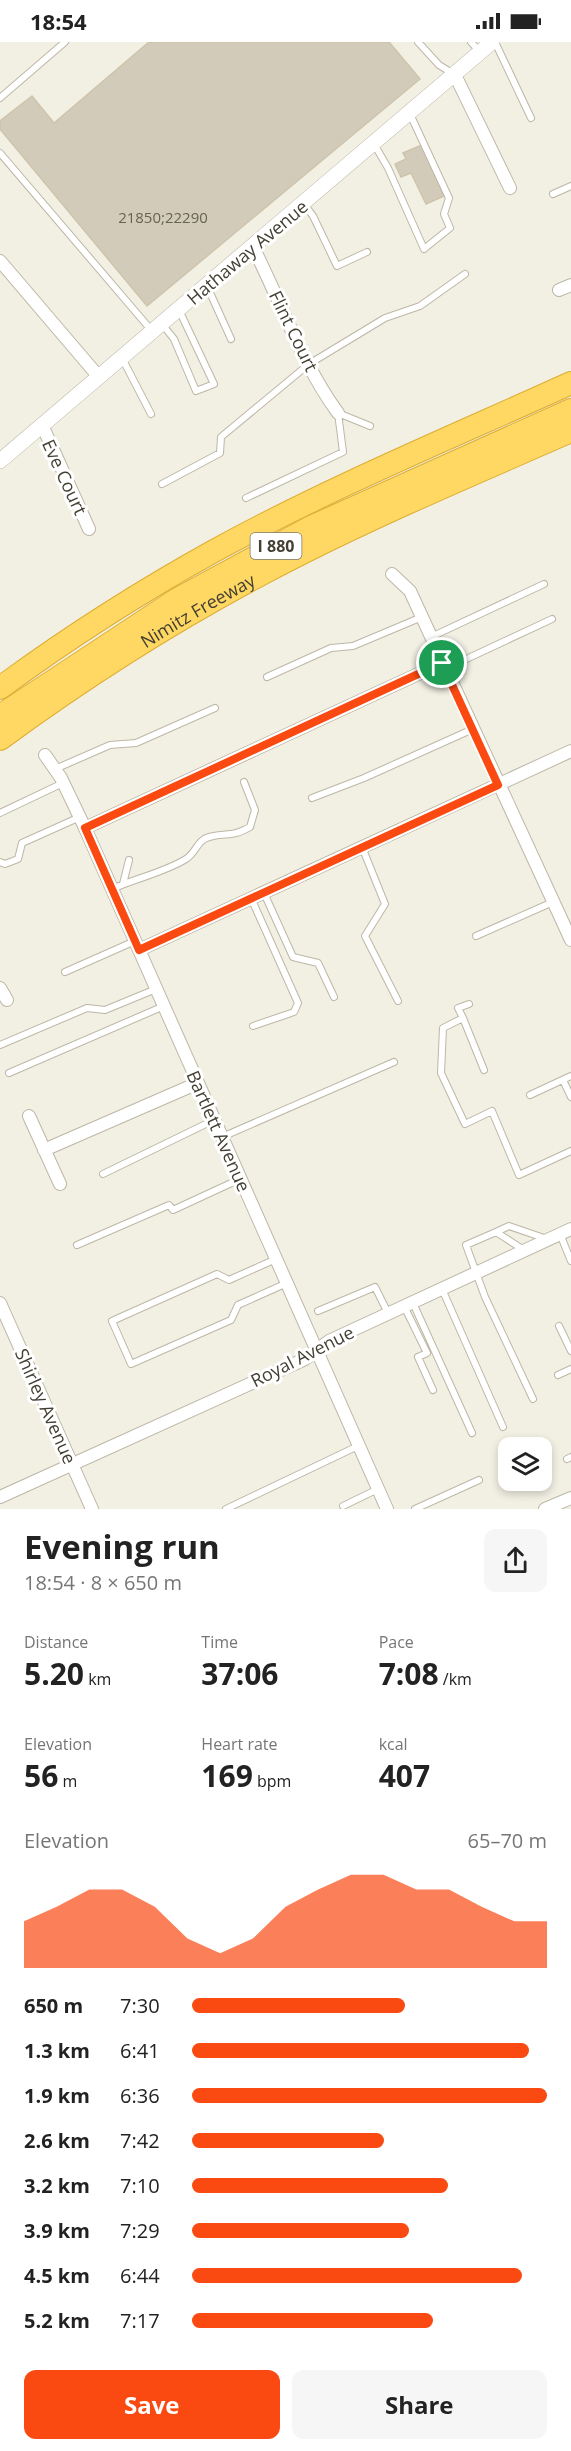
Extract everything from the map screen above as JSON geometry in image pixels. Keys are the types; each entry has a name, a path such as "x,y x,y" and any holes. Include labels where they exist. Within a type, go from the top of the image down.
{"highway":[{"path":"464,431 571,372"},
{"name":"I 880","path":"0,688 147,590 215,550 464,431 571,383"},
{"name":"I 880","path":"0,716 176,600 311,527 571,410"},
{"name":"Nimitz Freeway","path":"0,739 103,667 237,587 367,522 571,431"}],"street":[{"name":"Hathaway Avenue","path":"0,461 455,75 475,47 494,42"},
{"path":"455,75 510,188"},
{"name":"Flint Court","path":"253,247 309,364 338,413"},
{"path":"2,268 99,377"},
{"path":"559,290 571,285"},
{"name":"Eve Court","path":"42,425 89,529"},
{"path":"392,574 410,591 571,940"},
{"path":"82,823 444,666"},
{"path":"137,945 251,898 571,752"},
{"name":"Bartlett Avenue","path":"45,755 64,783 82,823 117,886 137,945 156,989 387,1509"},
{"path":"44,1150 198,1083"},
{"path":"29,1116 60,1184"},
{"name":"Royal Avenue","path":"0,1497 306,1359 329,1341 565,1231"},
{"name":"Shirley Avenue","path":"0,1304 93,1509"},
{"path":"545,1509 571,1498"}],"lane":[{"path":"0,98 65,42"},
{"path":"418,42 439,65 455,75"},
{"path":"494,42 531,118"},
{"path":"374,144 388,168 424,249 450,228 444,214 449,198 410,114"},
{"path":"0,153 157,328 174,339 196,391 214,384 179,309"},
{"path":"553,194 571,186"},
{"path":"303,204 314,216 337,266 367,252"},
{"path":"162,484 220,453 221,437 309,364 384,318 420,306 465,274"},
{"path":"207,286 231,339"},
{"path":"122,357 152,414"},
{"path":"246,498 343,452 338,413 370,426"},
{"path":"431,637 544,584"},
{"path":"267,677 331,648 353,646 422,617"},
{"path":"444,666 552,619"},
{"path":"55,769 110,745 136,743 214,708"},
{"path":"312,798 374,774 472,729"},
{"path":"117,886 130,884 188,858 200,841 209,837 234,836 250,827 255,810 244,782"},
{"path":"0,813 64,783"},
{"path":"0,862 5,864 18,859 22,843 82,823"},
{"path":"362,847 386,904 365,936 398,1001"},
{"path":"117,886 129,860"},
{"path":"264,892 293,957 318,963 334,997"},
{"path":"251,898 298,1003 294,1012 253,1026"},
{"path":"476,936 554,902"},
{"path":"66,972 137,945"},
{"path":"0,1045 87,1008 97,1010 115,1007 156,989"},
{"path":"469,1004 458,1008 484,1070"},
{"path":"9,1073 164,1006"},
{"path":"463,1018 442,1028 441,1073 465,1124 492,1111 519,1175 571,1151"},
{"path":"222,1137 394,1062"},
{"path":"530,1095 571,1076"},
{"path":"563,1080 571,1097"},
{"path":"103,1174 214,1120"},
{"path":"77,1245 169,1204 173,1210 240,1179"},
{"path":"533,1399 475,1273 466,1245 509,1226 547,1240"},
{"path":"565,1231 571,1261"},
{"path":"496,1232 525,1250"},
{"path":"276,1259 229,1280 217,1274 112,1321 131,1364 231,1320 238,1305 287,1283"},
{"path":"318,1311 375,1287 388,1313"},
{"path":"442,1288 503,1426"},
{"path":"408,1304 427,1353 418,1357 433,1390"},
{"path":"408,1304 472,1433"},
{"path":"559,1326 571,1351"},
{"path":"558,1375 571,1369"},
{"path":"226,1509 359,1446"},
{"path":"415,1509 479,1480"},
{"path":"342,1506 378,1489"}],"building":[{"path":"149,42 389,42 420,79 147,306 0,129 0,121 32,96 54,123"},
{"path":"422,145 444,196 426,204 411,173 401,177 395,164 406,159 403,153"}],"route":[{"path":"442,663 498,785 139,950 85,828 442,663"}]}
